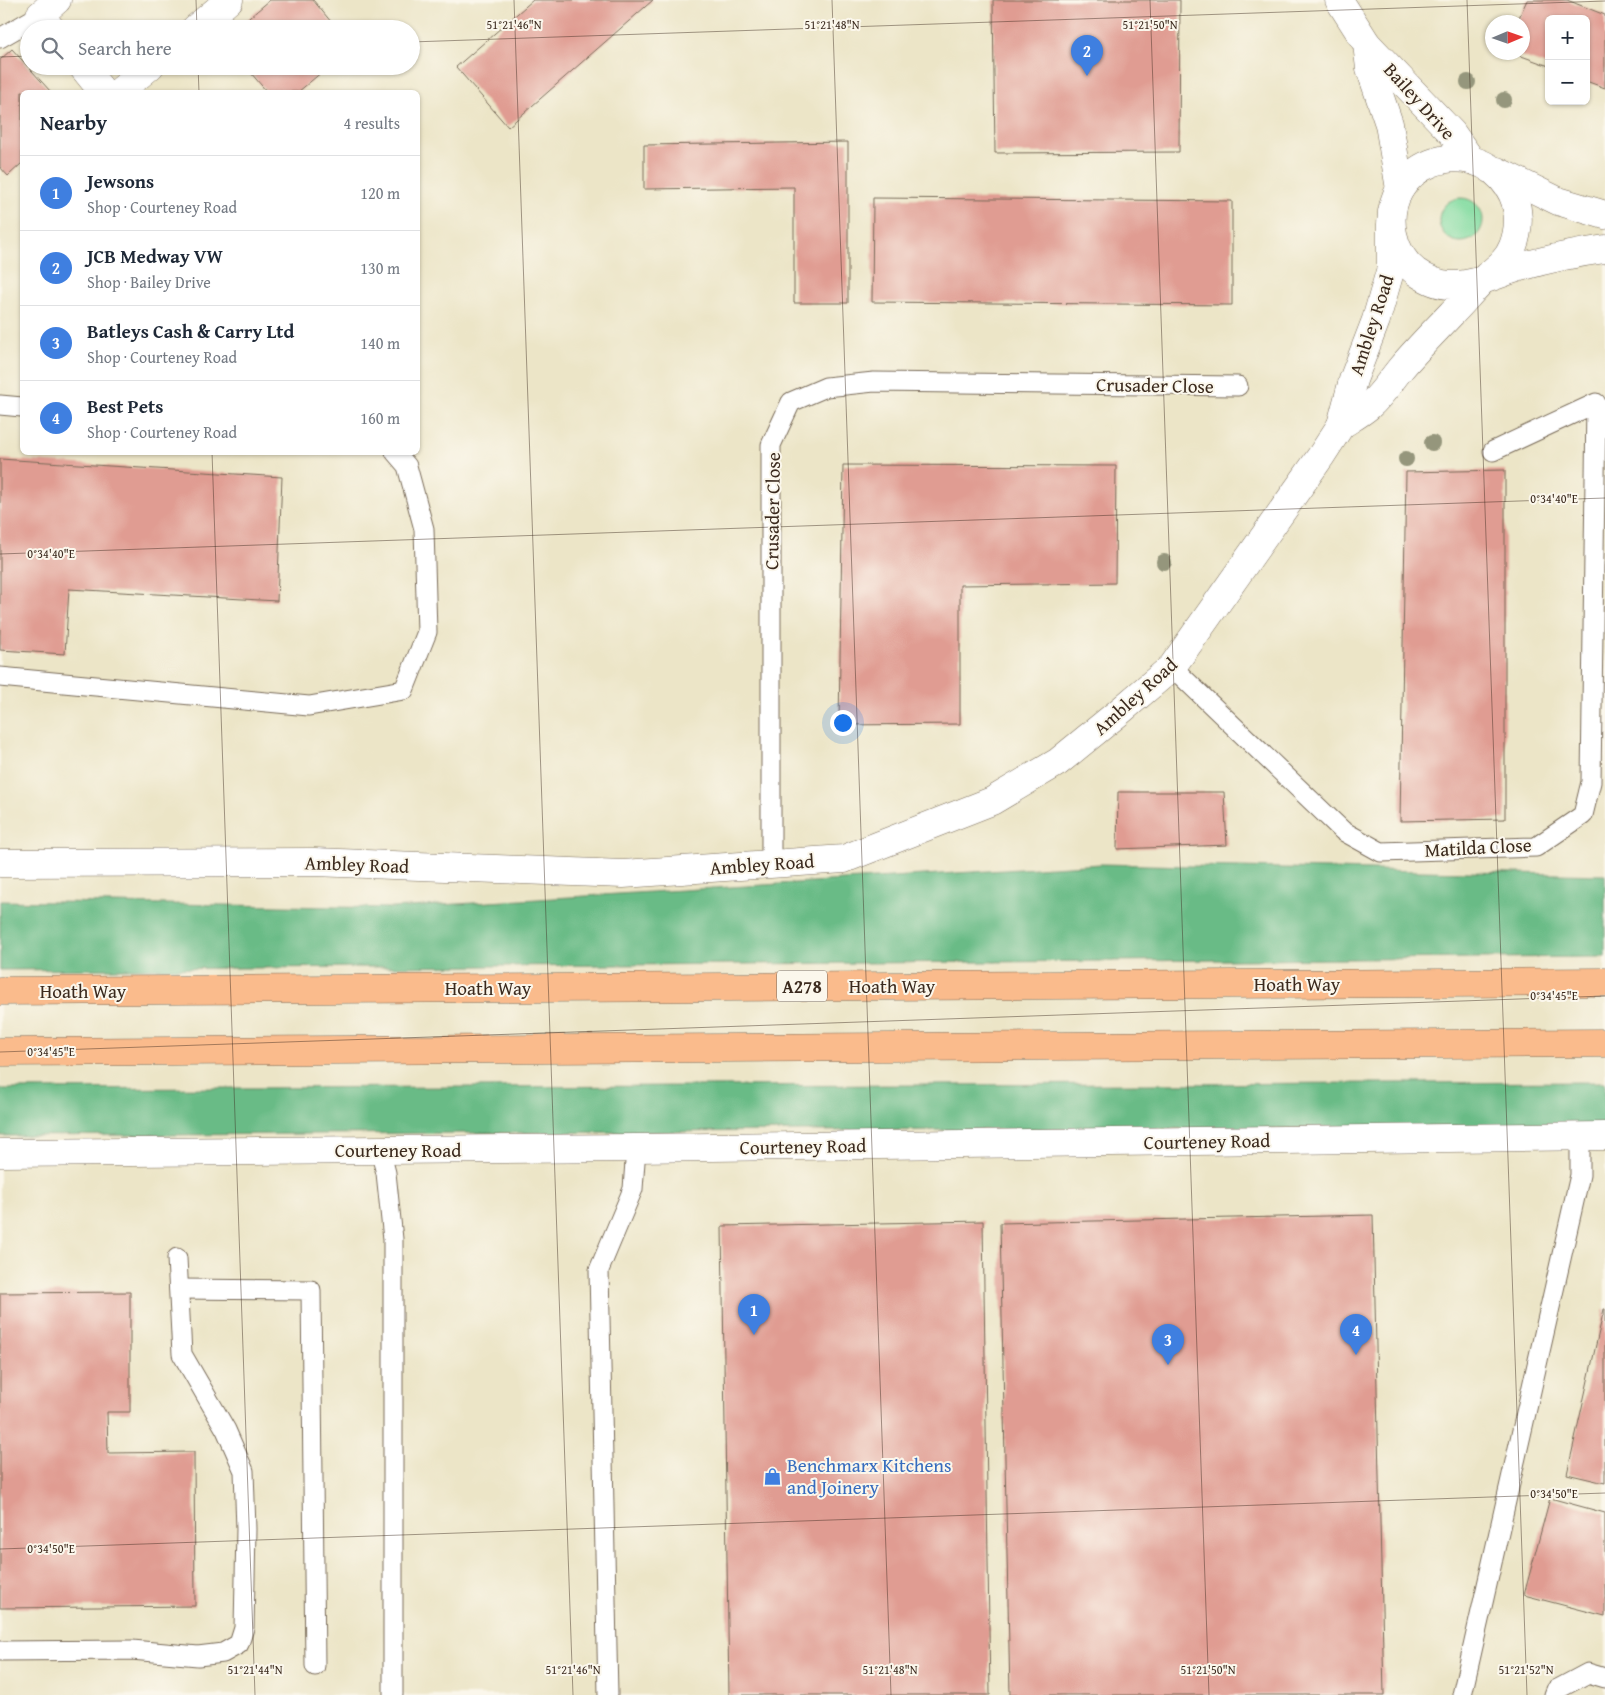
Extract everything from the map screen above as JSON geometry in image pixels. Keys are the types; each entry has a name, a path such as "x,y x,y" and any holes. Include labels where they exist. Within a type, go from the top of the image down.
{"main road":[{"name":"Hoath Way","path":"0,991 1605,982"},
{"path":"0,1052 1605,1043"}],"street":[{"path":"206,20 229,0"},
{"name":"Bailey Drive","path":"1339,0 1367,44 1452,133 1476,161"},
{"name":"Bailey Drive","path":"1367,44 1370,68 1389,124 1400,189"},
{"path":"89,75 101,90"},
{"path":"121,90 139,75"},
{"path":"1605,215 1558,201 1476,161 1455,158 1438,160 1423,166 1410,176 1400,189 1393,206 1391,224 1394,242 1402,258 1415,271 1430,281 1449,285 1468,284 1542,261 1605,249"},
{"path":"1476,161 1497,174 1510,189 1517,208 1518,228 1513,248 1502,265 1486,278"},
{"name":"Ambley Road","path":"0,863 314,862 623,874 844,859 992,801 1058,762 1172,667 1208,618 1341,425 1353,380 1368,346 1389,277 1391,224"},
{"name":"Ambley Road","path":"1341,425 1370,406 1417,349 1486,278"},
{"name":"Courteney Road","path":"0,1153 636,1148 1592,1136"}],"lane":[{"path":"0,38 20,29"},
{"name":"Crusader Close","path":"771,864 771,445 791,402 826,387 874,382 1238,386"},
{"name":"Matilda Close","path":"1172,667 1343,831 1381,852 1536,847 1583,815 1591,782 1596,403 1492,451"},
{"path":"0,405 20,407"},
{"path":"0,677 309,706 404,690 427,632 424,529 407,466 397,455"},
{"path":"1462,1695 1580,1175 1592,1136"},
{"path":"608,1695 599,1270 633,1189 636,1148"},
{"path":"380,1150 386,1173 392,1239 393,1695"},
{"path":"0,1651 113,1650 198,1656 223,1654 239,1644 244,1628 246,1529 244,1471 226,1430 182,1354 177,1258"},
{"path":"179,1289 311,1290 315,1666"},
{"path":"1554,1695 1556,1690 1588,1673 1605,1678"}],"green space":[{"path":"1461,198 1473,202 1479,208 1483,220 1479,232 1473,238 1461,242 1449,238 1443,232 1439,220 1443,208 1449,202"},
{"path":"1101,864 1605,875 1605,957 0,970 0,901 393,908"},
{"path":"1605,1082 1605,1126 0,1136 0,1089"}],"building":[{"path":"270,0 313,0 330,20 247,20"},
{"path":"533,0 653,0 508,127 456,67"},
{"path":"993,0 1180,0 1179,152 995,153"},
{"path":"1527,0 1567,0 1605,15 1605,88 1590,82 1590,15 1545,15 1545,65 1530,59 1530,15 1520,15"},
{"path":"12,49 20,58 20,75 36,75 49,90 20,90 20,165 8,176 0,167 0,60"},
{"path":"253,75 318,75 300,90 265,90"},
{"path":"848,142 848,303 794,303 794,187 644,189 644,145"},
{"path":"873,198 1232,201 1232,305 872,302"},
{"path":"0,459 282,477 277,601 69,589 65,654 0,650"},
{"path":"843,465 1116,466 1115,583 960,585 960,724 839,725"},
{"path":"1505,470 1505,819 1400,821 1406,472"},
{"path":"1118,792 1224,792 1227,845 1117,849"},
{"path":"1373,1215 1384,1695 1010,1695 1000,1223"},
{"path":"983,1221 990,1695 729,1695 722,1226"},
{"path":"130,1292 130,1412 107,1412 108,1453 194,1452 195,1606 0,1608 0,1293"},
{"path":"1605,1309 1605,1483 1567,1474"},
{"path":"1550,1498 1605,1513 1605,1616 1524,1595"}],"place":[{"name":"JCB Medway VW","path":"1087,76"},
{"name":"Jewsons","path":"754,1335"},
{"name":"Best Pets","path":"1356,1355"},
{"name":"Batleys Cash & Carry Ltd","path":"1168,1365"},
{"name":"Benchmarx Kitchens and Joinery","path":"773,1476"}]}
